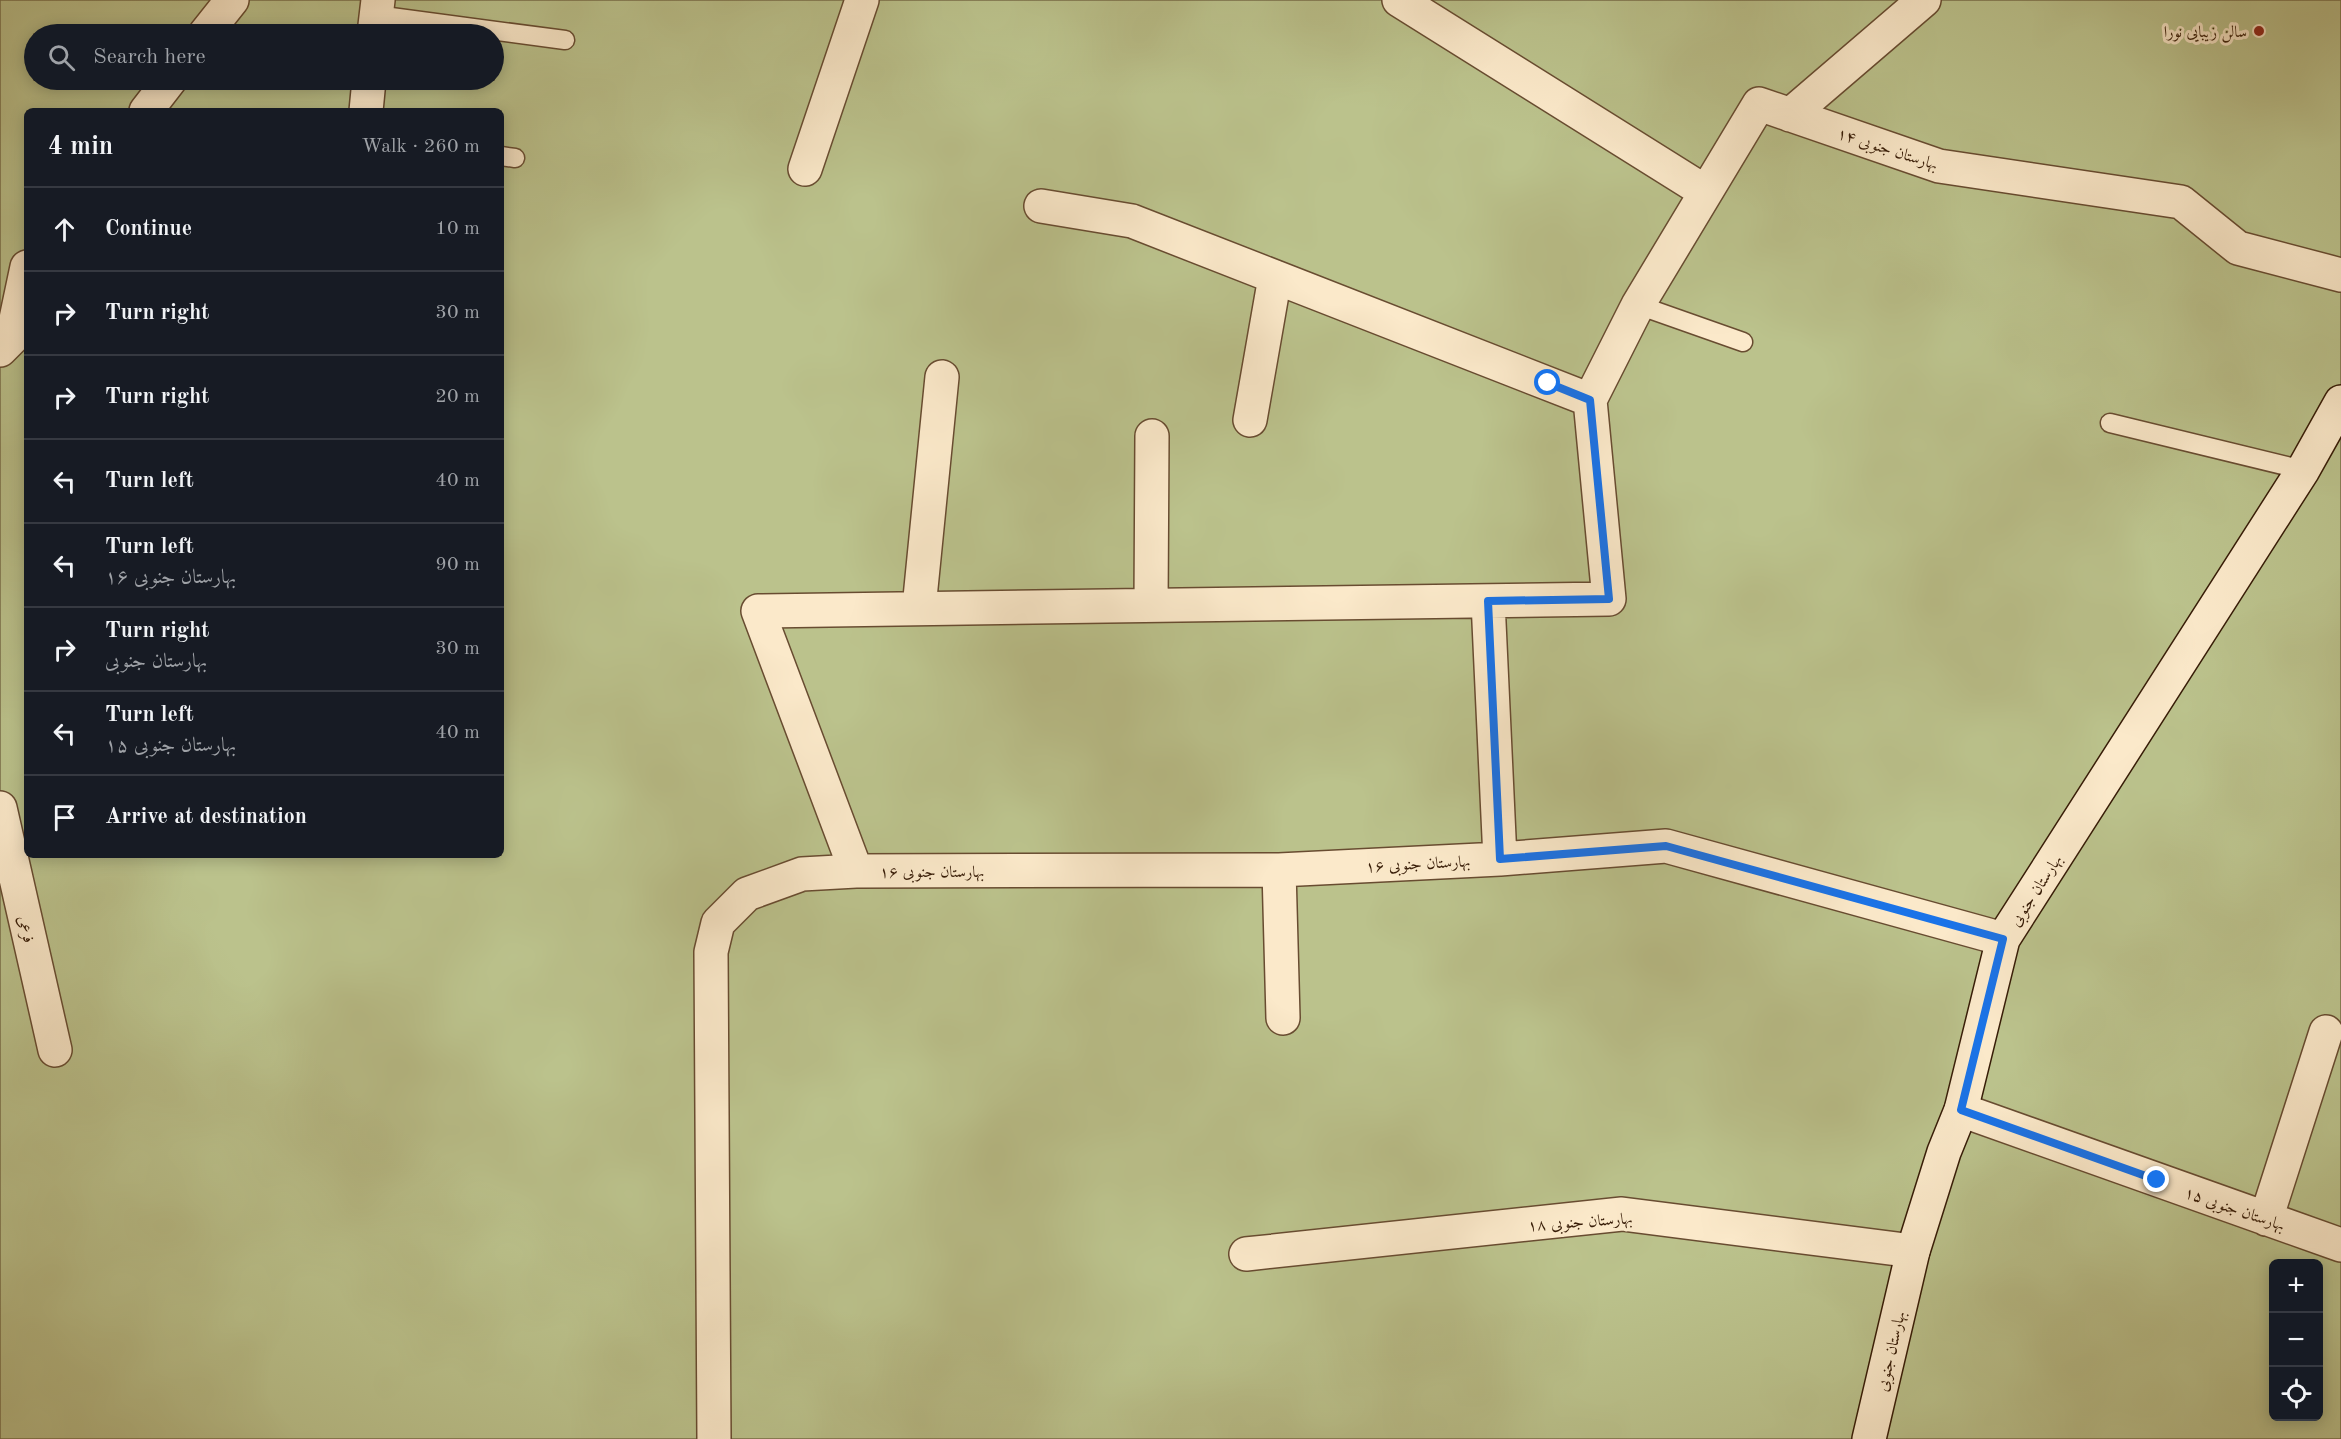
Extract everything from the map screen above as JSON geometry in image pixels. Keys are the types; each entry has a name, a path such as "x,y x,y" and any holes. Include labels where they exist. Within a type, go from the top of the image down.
{"street":[{"path":"213,24 232,0"},
{"path":"805,169 862,0"},
{"path":"1399,0 1704,191"},
{"path":"1790,115 1924,0"},
{"path":"148,108 162,90"},
{"path":"366,108 368,90"},
{"name":"بهارستان جنوبی ۱۴","path":"1590,400 1638,305 1704,191 1759,104 1939,166 2181,202 2238,248 2341,275"},
{"path":"856,871 758,611 1609,599 1590,400 1132,221 1041,206"},
{"path":"1250,420 1275,277"},
{"path":"0,350 12,338 24,281"},
{"path":"920,608 942,377"},
{"name":"بهارستان جنوبی","path":"1869,1439 1913,1251 1944,1152 1961,1110 2003,939 2303,470 2341,402"},
{"path":"1151,605 1152,436"},
{"path":"1488,601 1500,859"},
{"name":"فرعی","path":"0,808 55,1050"},
{"name":"بهارستان جنوبی ۱۶","path":"714,1439 711,952 718,923 747,894 802,874 856,871 1279,870 1500,859 1666,846 2003,939"},
{"path":"1279,870 1283,1018"},
{"path":"2266,1219 2326,1032"},
{"name":"بهارستان جنوبی ۱۵","path":"1961,1110 2341,1245"},
{"name":"بهارستان جنوبی ۱۸","path":"1245,1254 1622,1214 1913,1251"}],"lane":[{"path":"376,16 439,24"},
{"path":"504,32 565,40"},
{"path":"1638,305 1743,342"},
{"path":"2110,423 2303,470"}],"green space":[{"path":"0,0 2341,0 2341,1439 0,1439"}],"place":[{"name":"سالن زیبایی نورا","path":"2259,31"}],"route":[{"path":"1548,383 1590,400 1609,599 1488,601 1500,859 1666,846 2003,939 1961,1110 2157,1180"}]}
